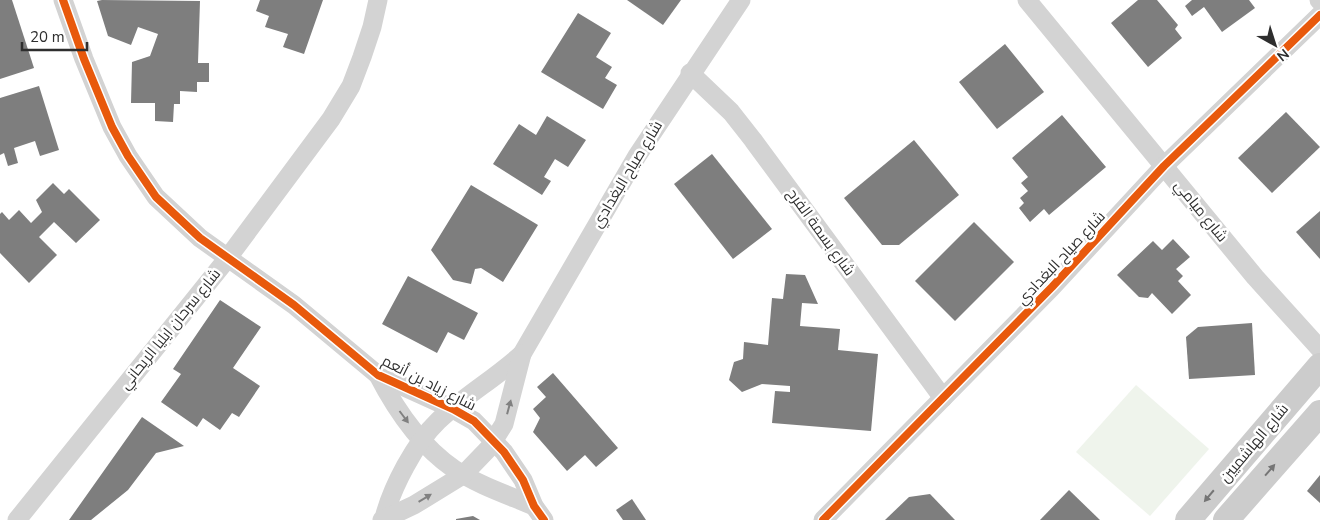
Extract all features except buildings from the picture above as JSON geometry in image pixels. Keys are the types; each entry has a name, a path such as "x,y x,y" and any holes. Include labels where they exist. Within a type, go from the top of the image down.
{"main road":[{"name":"شارع الهاشميين","path":"1188,520 1320,366"},
{"name":"شارع الهاشميين","path":"1226,520 1320,413"}],"street":[{"name":"شارع زياد بن أنعم","path":"63,0 101,102 128,156 156,197 178,219 227,259 294,305 378,375 453,409 474,421 494,440 523,480 539,513"},
{"name":"شارع سرحان ايليا الريحاني","path":"17,520 227,259 303,159 351,86 372,27 378,0"},
{"name":"شارع صياح البغدادي","path":"383,519 414,505 463,474 480,459 494,440 504,424 522,354 637,156 690,73 741,0"},
{"name":"شارع ميامي","path":"1027,0 1261,283 1320,349"},
{"name":"شارع صياح البغدادي","path":"823,520 1052,287 1164,166 1320,15"},
{"name":"شارع بسمة الفرح","path":"690,73 718,99 754,140 943,398"},
{"name":"شارع صياح البغدادي","path":"383,519 395,488 423,440 435,424 500,374 522,354"},
{"name":"شارع زياد بن أنعم","path":"378,375 396,406 423,440 443,460 463,474 539,513"}],"shaded area":[{"path":"1136,385 1209,449 1150,516 1076,452"}],"cycle path":[{"path":"63,0 84,59 112,127 128,156 156,197 200,238 294,305 378,375 453,409 474,421 504,452 523,480 534,506 544,520"},
{"path":"823,520 1052,287 1164,166 1320,15"}]}
